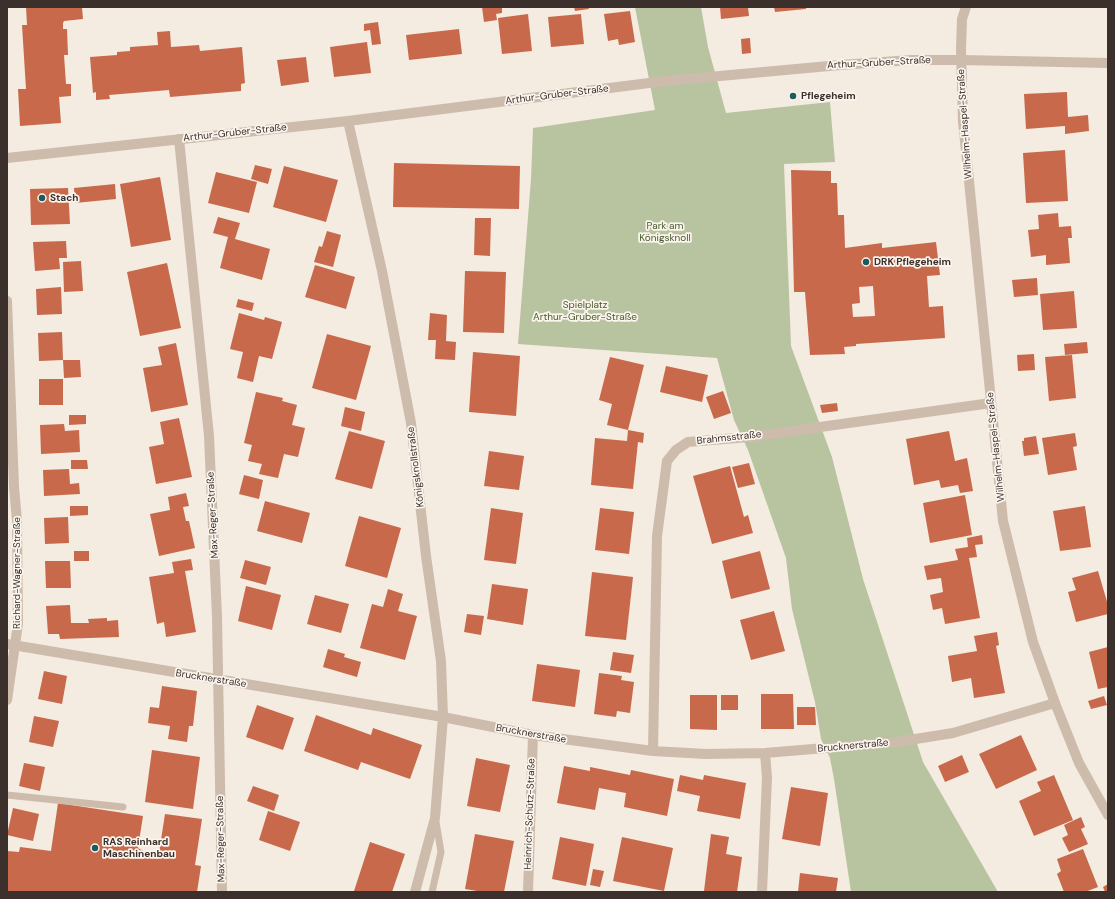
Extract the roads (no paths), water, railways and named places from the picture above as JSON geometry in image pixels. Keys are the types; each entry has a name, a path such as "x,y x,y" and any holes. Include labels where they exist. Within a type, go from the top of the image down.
{"street":[{"name":"Wilhelm-Haspel-Straße","path":"966,7 962,26 961,60 963,121 1003,521 1033,642 1079,763 1108,815"},
{"name":"Arthur-Gruber-Straße","path":"7,158 348,121 671,80 840,65 912,60 1108,63"},
{"name":"Königsknollstraße","path":"348,121 382,271 411,423 426,556 441,661 443,717 435,818 415,892"},
{"name":"Max-Reger-Straße","path":"180,139 209,436 217,617 222,892"},
{"name":"Richard-Wagner-Straße","path":"7,301 14,487 17,521 18,624 11,645 7,700"},
{"name":"Brahmsstraße","path":"653,751 657,536 667,461 676,450 688,442 749,437 991,403"},
{"name":"Brucknerstraße","path":"11,645 443,717 533,736 653,751 706,754 765,753 897,742 953,733 1055,703"},
{"name":"Heinrich-Schütz-Straße","path":"528,892 533,736"},
{"path":"762,892 767,778 765,753"}],"lane":[{"path":"7,795 123,807"},
{"name":"Königsknollstraße","path":"432,892 441,852 435,818"}],"place":[{"name":"Pflegeheim","path":"793,96"},
{"name":"Stach","path":"42,198"},
{"name":"DRK Pflegeheim","path":"866,262"},
{"name":"RAS Reinhard Maschinenbau","path":"95,848"}],"park label":[{"name":"Park am Königsknoll","path":"665,232"},
{"name":"Spielplatz Arthur-Gruber-Straße","path":"585,310"}]}
